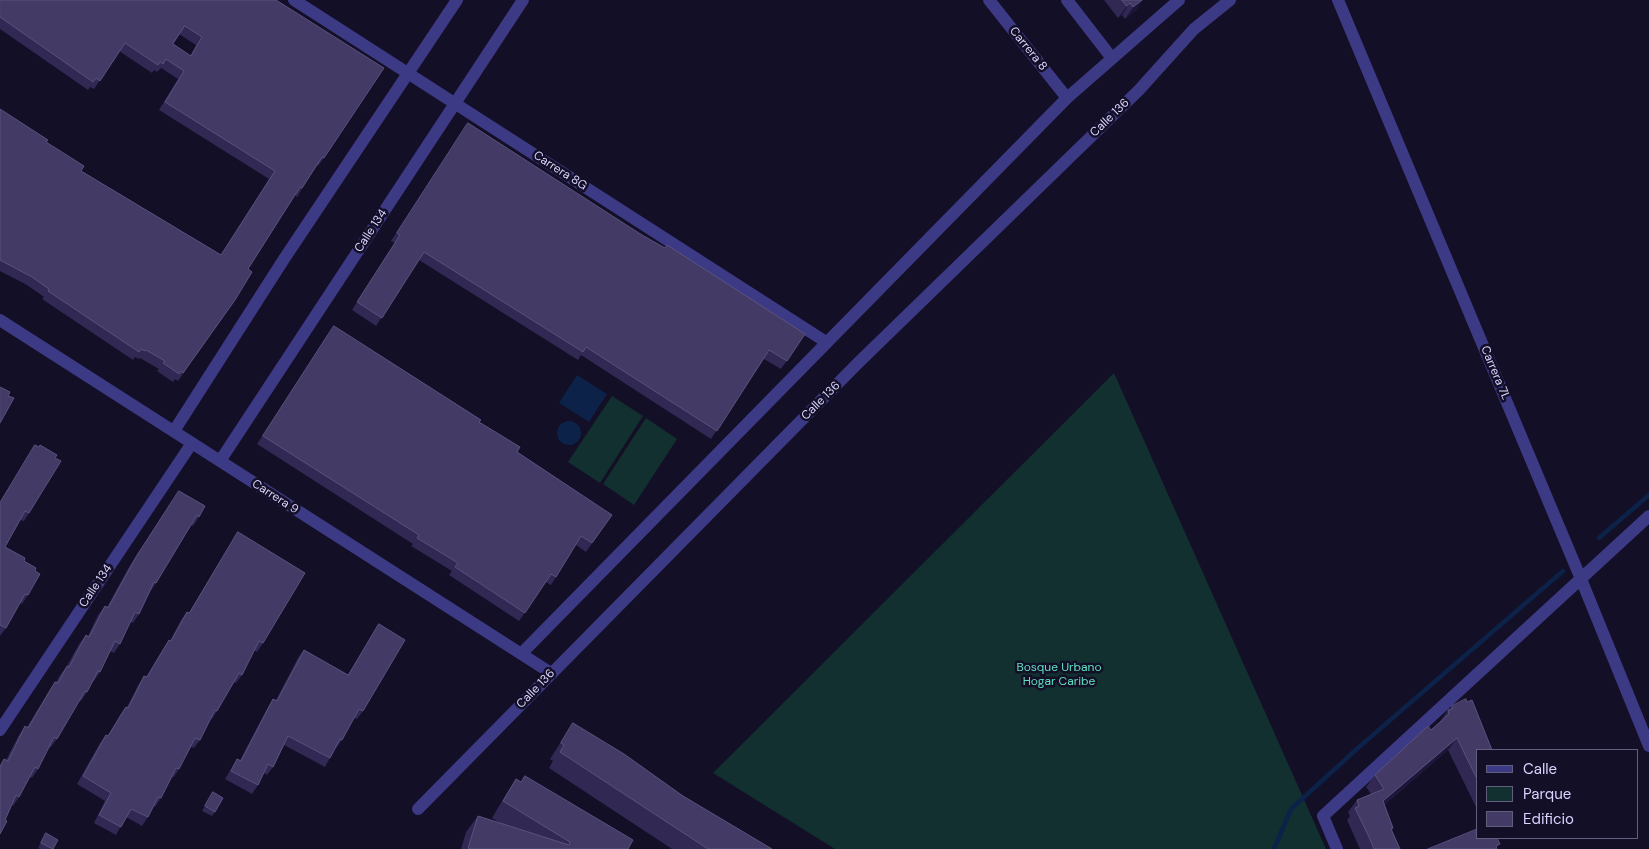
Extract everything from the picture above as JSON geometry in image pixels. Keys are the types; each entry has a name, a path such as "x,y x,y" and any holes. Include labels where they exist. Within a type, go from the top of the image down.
{"street":[{"name":"Carrera 8G","path":"294,0 826,342"},
{"path":"174,431 284,259 457,0"},
{"name":"Calle 134","path":"220,461 523,0"},
{"name":"Carrera 8","path":"989,0 1067,98"},
{"path":"1067,0 1111,57"},
{"path":"521,654 1067,98 1111,57 1179,0"},
{"name":"Calle 136","path":"418,809 858,363 1139,90 1194,29 1230,0"},
{"name":"Carrera 7L","path":"1338,0 1649,746"},
{"name":"Carrera 9","path":"0,320 552,673"},
{"name":"Calle 134","path":"0,730 192,443"},
{"path":"1337,849 1323,816 1649,516"}],"green space":[{"name":"Bosque Urbano Hogar Caribe","path":"1114,373 1326,849 835,849 713,773"},
{"path":"612,396 643,416 600,483 568,462"},
{"path":"646,418 677,439 634,505 603,484"}],"water":[{"path":"577,375 607,394 589,422 559,403"},
{"path":"569,421 577,425 581,433 577,441 569,445 561,441 557,433 561,425"}],"building":[{"path":"0,0 276,0 384,68 324,158 322,157 302,188 300,187 248,269 252,272 235,300 183,373 181,371 179,374 163,363 165,361 146,350 141,349 139,352 48,291 49,289 32,277 0,260 0,109 84,166 81,171 221,255 275,171 165,102 184,71 166,59 163,64 160,62 158,65 125,43 100,81 96,78 93,82 0,17","holes":["185,26 202,37 191,56 173,44"]},
{"path":"1122,0 1142,0 1133,7 1130,3 1127,6"},
{"path":"468,123 642,235 665,248 667,245 805,334 787,361 769,350 717,431 586,347 583,352 424,252 382,318 357,302 400,235 397,233"},
{"path":"334,326 481,420 479,422 520,447 517,452 612,515 592,543 581,536 556,577 551,574 525,613 455,567 458,563 417,538 419,535 263,436"},
{"path":"0,387 10,392 8,396 14,398 0,423"},
{"path":"35,445 39,447 40,445 57,455 55,458 61,461 29,513 25,511 5,547 25,558 24,561 36,568 35,571 40,574 28,595 25,594 6,628 0,625 0,503"},
{"path":"179,491 205,506 199,517 197,515 156,583 154,582 139,614 135,612 120,644 115,641 100,672 98,671 87,692 85,691 57,739 54,737 38,769 35,767 19,797 16,795 5,820 7,821 0,834 0,767 4,759 8,761 25,726 28,728 55,682 58,683 67,666 69,667 86,635 89,637 105,606 108,608 136,557"},
{"path":"238,532 305,573 263,643 259,641 242,675 239,673 217,711 215,710 200,740 195,738 179,769 176,768 161,798 158,797 148,817 131,809 121,827 99,815 111,793 83,776 106,735 108,736 126,707 128,708 144,676 147,677 169,640 171,641 187,612 189,613"},
{"path":"379,624 405,640 363,711 359,709 330,758 288,736 273,767 268,764 258,785 231,771 237,759 241,761 273,699 277,701 304,650 348,675"},
{"path":"1466,699 1467,702 1472,700 1492,749 1476,749 1476,777 1457,738 1383,801 1393,828 1391,829 1400,849 1374,849 1355,808 1359,806 1357,800 1384,789 1375,775 1428,726 1431,730 1449,714 1448,710 1452,709 1452,706"},
{"path":"573,723 624,754 683,796 772,849 708,849 560,752 564,745 561,743"},
{"path":"525,776 633,840 628,849 468,848 478,816 569,845 570,842 503,801 516,779 521,782"},
{"path":"213,792 223,798 215,812 205,806"},
{"path":"1476,830 1476,839 1498,839 1500,844 1496,846 1497,849 1428,849"},
{"path":"46,833 58,840 53,849 41,843"}],"waterway":[{"path":"1599,538 1649,495"},
{"path":"1274,849 1291,809 1359,747 1563,571"}]}
